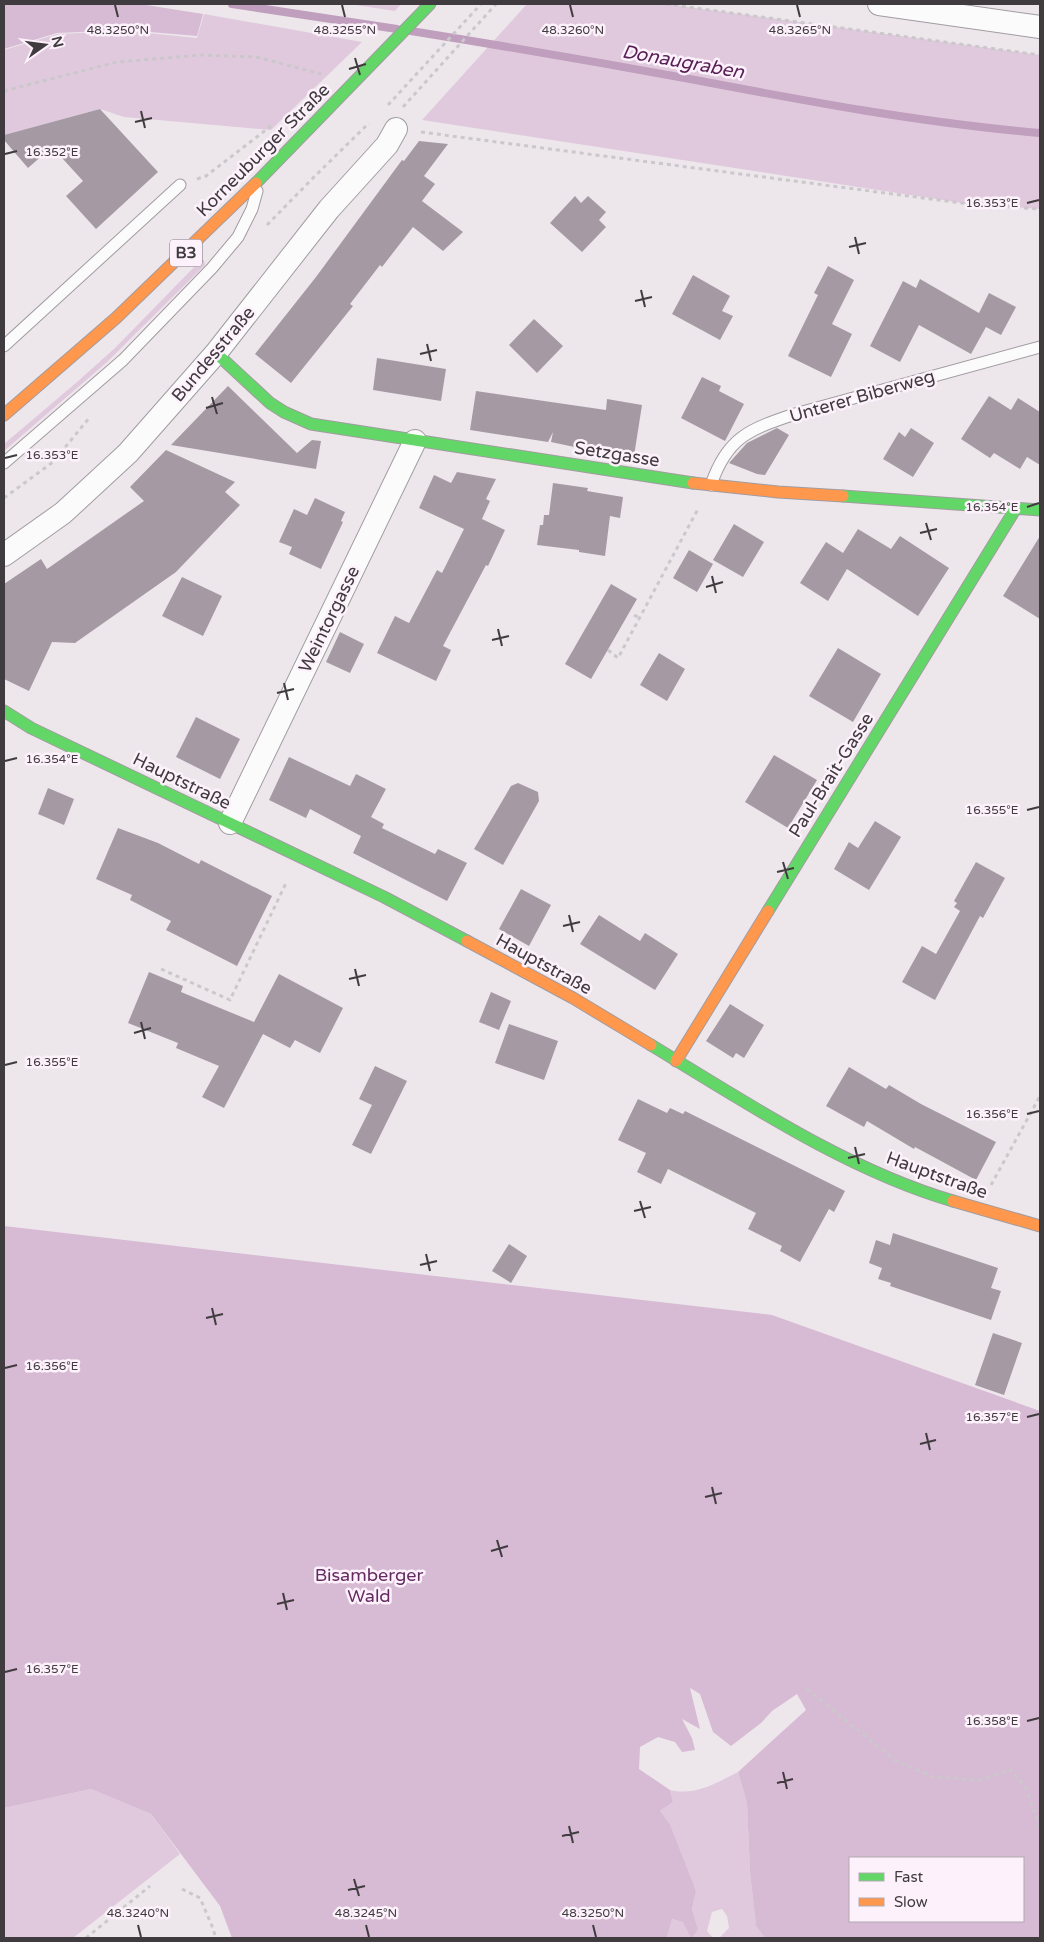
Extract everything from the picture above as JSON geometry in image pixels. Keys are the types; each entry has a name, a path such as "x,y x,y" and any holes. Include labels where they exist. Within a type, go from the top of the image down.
{"main road":[{"name":"Korneuburger Straße","path":"4,415 78,353 130,306 261,180 430,4"},
{"name":"Setzgasse","path":"216,353 270,403 284,412 311,424 711,485 778,492 1040,510"},
{"name":"Paul-Brait-Gasse","path":"676,1061 1016,508"},
{"name":"Hauptstraße","path":"4,712 30,728 384,897 573,998 676,1061 848,1159 929,1194 979,1210 1040,1226"},
{"name":"Hauptstraße","path":"4,723 30,728"}],"street":[{"path":"879,4 1040,27"},
{"name":"Bundesstraße","path":"4,554 64,513 128,453 216,353 329,209 387,145 396,129"},
{"name":"Weintorgasse","path":"230,824 415,441"}],"lane":[{"path":"4,463 123,360 212,268 238,237 252,209 261,180"},
{"path":"4,346 180,185"},
{"name":"Unterer Biberweg","path":"711,485 722,458 730,447 741,437 763,425 1040,347"}],"path":[{"path":"390,103 481,4"},
{"path":"414,96 496,4"},
{"path":"666,4 1040,55"},
{"path":"4,91 117,62 201,55 256,57 334,78 357,80"},
{"path":"180,185 206,176 277,121"},
{"path":"396,129 969,204 1040,209"},
{"path":"608,650 618,658 711,485"},
{"path":"634,615 640,618"},
{"path":"161,969 230,1000 299,855"},
{"path":"979,1210 1040,1096"},
{"path":"807,1689 896,1761 934,1777 979,1780 1011,1770 1026,1788 1040,1828"},
{"path":"86,1938 150,1886"},
{"path":"182,1889 200,1898 216,1938"}],"shaded area":[{"path":"349,4 401,4 395,11"},
{"path":"527,4 666,4 1040,55 1040,209 969,204 422,120"},
{"path":"204,14 362,42 271,130 124,117 100,109 4,135 4,50 57,34 128,31 197,38"},
{"path":"204,260 205,265 106,363 4,451 4,444 115,348 200,261"},
{"path":"738,1772 747,1803 750,1872 756,1926 765,1938 717,1938 729,1928 727,1916 722,1909 712,1912 707,1931 713,1938 667,1938 672,1919 683,1922 698,1931 692,1909 696,1891 660,1811 673,1802 670,1790 697,1790"},
{"path":"91,1789 151,1814 180,1854 73,1938 4,1938 4,1808"}],"green space":[{"path":"4,4 140,4 203,14 197,36 127,30 57,33 4,49"},
{"name":"Bisamberger Wald","path":"4,1226 772,1315 1040,1411 1040,1938 765,1938 756,1926 750,1872 747,1803 738,1772 806,1710 797,1694 772,1711 761,1723 731,1746 713,1732 700,1694 690,1688 700,1729 682,1719 692,1738 695,1750 682,1752 675,1742 658,1737 640,1747 639,1769 670,1790 673,1802 660,1811 670,1825 696,1891 692,1909 698,1930 691,1938 683,1922 672,1919 667,1938 232,1938 220,1906 151,1814 91,1789 4,1808"}],"building":[{"path":"100,109 158,172 96,229 66,196 83,181 52,147 28,168 4,140 4,135"},
{"path":"419,141 448,144 424,176 435,184 422,201 463,232 443,251 413,227 382,267 380,265 350,304 353,306 291,383 255,354 316,277 402,160 404,161"},
{"path":"575,196 581,203 588,196 606,212 599,220 606,227 582,252 550,223"},
{"path":"828,266 854,280 832,324 852,334 831,377 788,356 818,295 814,293"},
{"path":"693,275 730,296 722,311 733,316 720,340 672,314"},
{"path":"920,279 979,313 989,293 1016,307 1001,335 986,327 971,354 919,325 900,362 870,346 903,281 916,288"},
{"path":"534,319 563,346 537,373 509,345"},
{"path":"377,358 446,369 441,401 373,390"},
{"path":"702,377 721,386 719,391 744,404 725,441 681,418"},
{"path":"228,386 297,453 312,440 321,441 316,469 171,445"},
{"path":"476,391 606,410 607,399 642,405 634,456 593,449 593,451 551,442 553,432 548,442 470,430"},
{"path":"989,396 1011,410 1018,398 1040,412 1040,465 1027,457 1020,469 994,453 990,458 961,439"},
{"path":"777,428 789,435 765,475 757,474 729,463 747,443"},
{"path":"911,428 934,443 913,477 883,459 899,432 905,437"},
{"path":"166,450 235,482 225,492 240,505 176,572 75,643 52,642 29,691 4,679 4,584 41,559 47,569 144,501 130,487"},
{"path":"457,472 496,479 486,499 490,501 482,519 505,530 488,566 486,565 443,646 451,650 436,681 377,653 395,616 409,623 437,570 442,573 464,529 419,508 434,475 451,483"},
{"path":"553,483 588,488 587,491 623,497 620,518 610,516 605,556 579,552 579,550 537,545 540,525 543,525 544,515 549,515"},
{"path":"315,498 345,512 341,521 343,522 321,569 289,554 292,547 279,542 294,509 307,515"},
{"path":"734,524 764,542 743,577 713,560"},
{"path":"858,529 891,549 900,536 949,568 918,616 847,569 828,601 800,583 826,542 843,553"},
{"path":"1040,536 1040,619 1003,596"},
{"path":"689,550 713,564 697,592 673,578"},
{"path":"182,577 222,596 203,636 162,616"},
{"path":"611,584 637,599 591,679 565,664"},
{"path":"340,632 364,644 350,673 326,662"},
{"path":"838,648 881,674 853,722 809,696"},
{"path":"659,653 685,669 667,701 640,685"},
{"path":"196,717 240,739 220,779 176,757"},
{"path":"774,755 817,780 788,828 745,802"},
{"path":"289,757 350,786 356,774 386,789 371,817 384,824 382,828 435,854 438,849 467,863 447,901 353,853 361,836 310,809 306,818 269,800"},
{"path":"518,783 538,792 539,801 503,865 474,849 511,786"},
{"path":"48,788 74,799 64,825 38,814"},
{"path":"875,821 901,837 869,890 834,869 849,842 858,848"},
{"path":"118,828 158,843 199,864 201,860 272,896 237,966 166,930 171,921 130,900 132,895 96,879"},
{"path":"976,862 1005,878 983,918 980,916 935,1000 902,982 922,946 936,954 960,911 954,907 957,903 954,901"},
{"path":"521,889 551,905 529,946 499,929"},
{"path":"599,915 640,941 645,933 678,954 655,990 580,944"},
{"path":"149,972 183,986 181,992 254,1022 279,974 343,1008 320,1053 295,1040 290,1048 263,1034 224,1108 202,1097 219,1066 176,1048 178,1043 128,1023"},
{"path":"491,992 511,1001 499,1030 479,1022"},
{"path":"730,1004 764,1025 744,1058 736,1053 733,1058 706,1041"},
{"path":"509,1024 558,1041 544,1080 495,1063"},
{"path":"375,1066 407,1081 371,1154 352,1145 372,1105 359,1099"},
{"path":"849,1067 886,1089 889,1085 921,1104 996,1142 976,1180 915,1147 914,1149 867,1121 864,1127 826,1106"},
{"path":"638,1099 667,1113 670,1108 683,1114 685,1111 845,1191 834,1212 829,1209 800,1262 780,1251 782,1246 748,1229 756,1213 668,1169 661,1184 637,1172 646,1153 618,1140"},
{"path":"893,1233 998,1268 991,1288 1001,1291 991,1320 890,1286 891,1283 878,1279 882,1268 869,1263 876,1240 890,1245"},
{"path":"509,1244 527,1256 511,1283 492,1271"},
{"path":"993,1333 1022,1343 1004,1395 975,1385"}],"waterway":[{"name":"Donaugraben","path":"232,4 397,29"},
{"name":"Donaugraben","path":"411,31 864,110 996,129 1040,133"}],"traffic: fast":[{"path":"256,183 430,4"},
{"path":"216,353 270,403 284,412 311,424 693,483"},
{"path":"843,496 1040,510"},
{"path":"768,911 1016,508"},
{"path":"4,711 31,728 384,897 467,941"},
{"path":"651,1045 760,1111 836,1153 874,1172 913,1188 953,1201"}],"traffic: slow":[{"path":"4,415 116,318 256,183"},
{"path":"693,483 778,492 843,496"},
{"path":"676,1061 768,911"},
{"path":"467,941 573,998 651,1045"},
{"path":"953,1201 1040,1226"}]}
